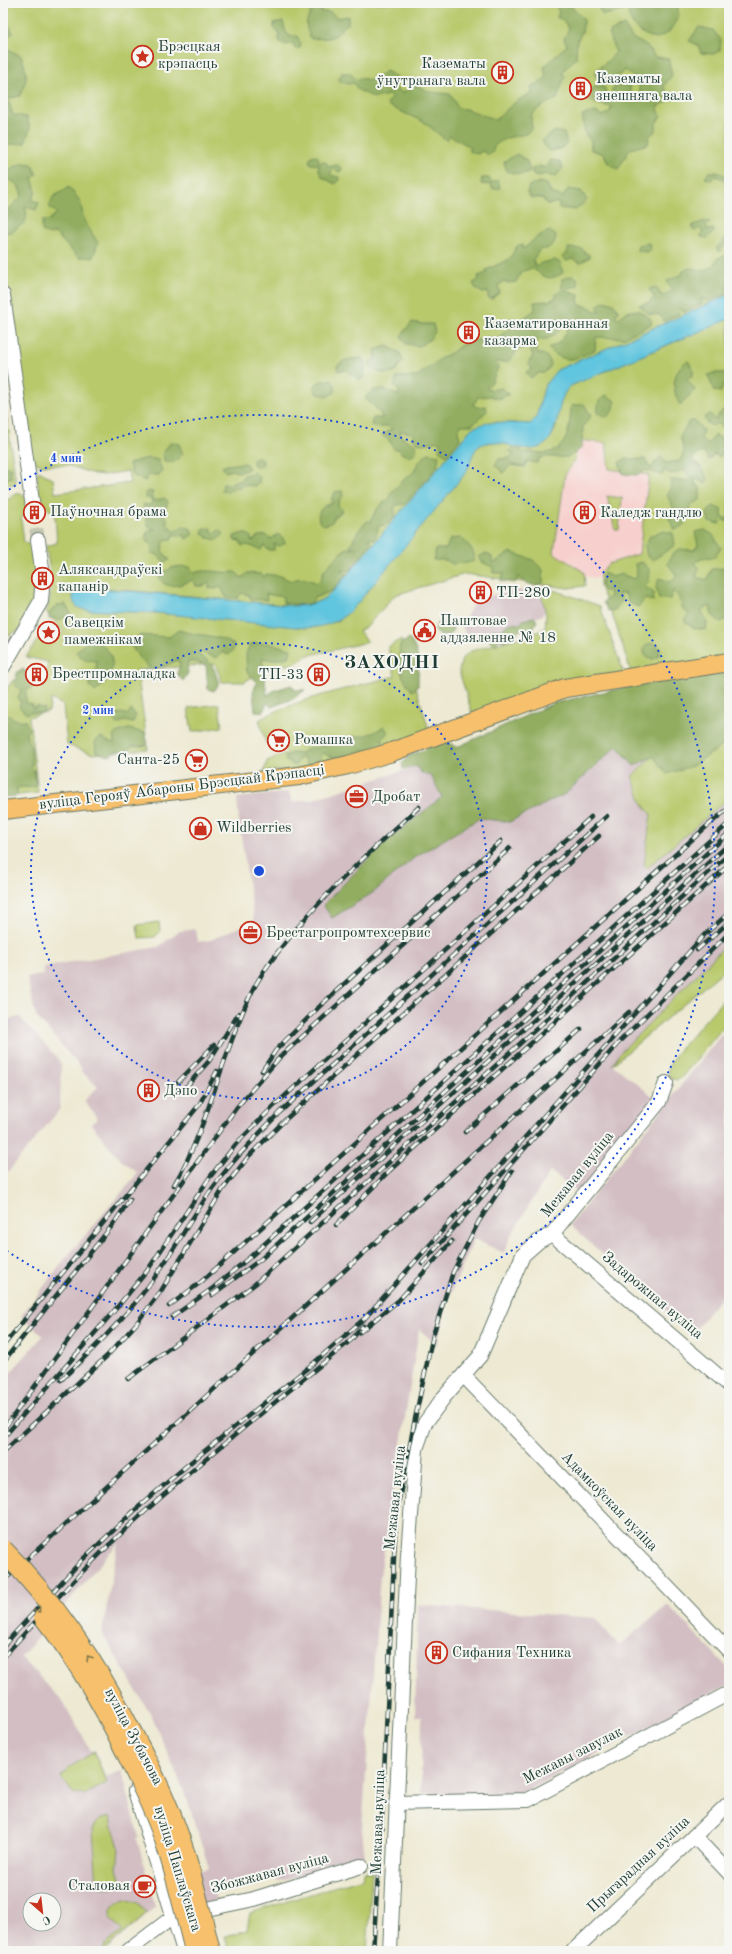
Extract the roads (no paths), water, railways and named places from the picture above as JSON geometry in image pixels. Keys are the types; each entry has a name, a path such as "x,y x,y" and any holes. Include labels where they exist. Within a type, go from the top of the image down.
{"highway":[{"name":"вуліца Зубачова","path":"3,1550 38,1588 78,1640 113,1697 141,1751 165,1798 179,1836 210,1951"},
{"name":"вуліца Зубачова","path":"3,1570 37,1608 66,1648 105,1711 129,1757 166,1841 195,1951"}],"main road":[{"name":"вуліца Герояў Абароны Брэсцкай Крэпасці","path":"3,810 299,776 348,765 389,753 565,688 729,662"}],"street":[{"path":"3,295 33,508"},
{"path":"3,667 30,623 41,601 43,591 38,540"},
{"name":"Межавая вуліца","path":"390,1951 408,1555 416,1449 425,1423 444,1396 464,1376 480,1356 523,1255 539,1241 552,1234 659,1102 666,1082"},
{"name":"Задарожная вуліца","path":"552,1234 729,1384"},
{"name":"Адамкоўская вуліца","path":"464,1376 729,1651"},
{"name":"вуліца Паплаўскага","path":"99,1687 131,1749 129,1776 140,1804 184,1951"},
{"name":"Межавы завулак","path":"396,1803 528,1800 729,1693"},
{"name":"Прыгарадная вуліца","path":"573,1951 729,1803"},
{"path":"694,1836 729,1873"},
{"name":"Збожжавая вуліца","path":"128,1951 174,1916 254,1900 361,1866"}],"water":[{"path":"729,295 729,319 570,386 561,402 553,432 549,440 543,446 528,449 491,442 479,446 475,450 464,475 357,604 346,615 334,622 305,628 157,613 87,610 76,606 73,601 73,595 77,590 95,588 294,606 318,602 328,596 337,587 472,428 489,422 530,424 536,418 545,385 557,370"}],"tunnel":[{"path":"33,508 38,540"}],"railway":[{"path":"174,1185 196,1139 238,1023 252,991 263,973 293,933 338,883 419,807"},
{"path":"169,1306 201,1282 706,827 729,808"},
{"path":"61,1380 99,1343 136,1302 165,1263 201,1204 217,1182 263,1129 607,816"},
{"path":"3,1438 147,1271 210,1177 236,1144 274,1106 591,817"},
{"path":"172,1317 213,1288 250,1257 729,823"},
{"path":"212,1295 261,1259 729,833"},
{"path":"3,1452 107,1356 136,1324 161,1291 223,1189 249,1156 286,1119 599,836"},
{"path":"262,1071 276,1050 321,1005 501,841"},
{"path":"310,1222 729,844"},
{"path":"6,1426 237,1107 280,1057 510,848"},
{"path":"128,1379 255,1284 729,854"},
{"path":"336,1225 389,1171 729,865"},
{"path":"3,1646 82,1560 134,1511 191,1462 315,1362 365,1318 705,934 729,913"},
{"path":"697,950 729,922"},
{"path":"422,1264 621,1040 729,933"},
{"path":"3,1581 629,1012"},
{"path":"185,1088 209,1061 239,1013"},
{"path":"465,1132 581,1029"},
{"path":"178,1082 214,1045"},
{"path":"3,1346 199,1105 217,1071"},
{"path":"373,1951 382,1817 396,1515 433,1335 453,1272 479,1221 512,1171"},
{"path":"3,1362 115,1222 130,1199"},
{"path":"360,1332 399,1300 452,1241"},
{"path":"3,1657 87,1567 140,1516 218,1449 351,1340 363,1326"}],"place":[{"name":"Брэсцкая крэпасць","path":"142,56"},
{"name":"Казематы ўнутранага вала","path":"502,73"},
{"name":"Казематы знешняга вала","path":"580,88"},
{"name":"Казематированная казарма","path":"468,333"},
{"name":"Паўночная брама","path":"34,512"},
{"name":"Каледж гандлю","path":"585,513"},
{"name":"Аляксандраўскі капанір","path":"43,579"},
{"name":"ТП-280","path":"481,593"},
{"name":"Паштовае аддзяленне № 18","path":"425,630"},
{"name":"Савецкім памежнікам","path":"49,632"},
{"name":"Брестпромналадка","path":"37,674"},
{"name":"ТП-33","path":"319,675"},
{"name":"Ромашка","path":"279,740"},
{"name":"Санта-25","path":"196,760"},
{"name":"Дробат","path":"357,797"},
{"name":"Wildberries","path":"200,828"},
{"name":"Брестагропромтехсервис","path":"251,933"},
{"name":"Дэпо","path":"148,1091"},
{"name":"Сифания Техника","path":"437,1653"},
{"name":"Сталовая","path":"145,1886"}],"district":[{"name":"ЗАХОДНІ","path":"392,663"}]}
